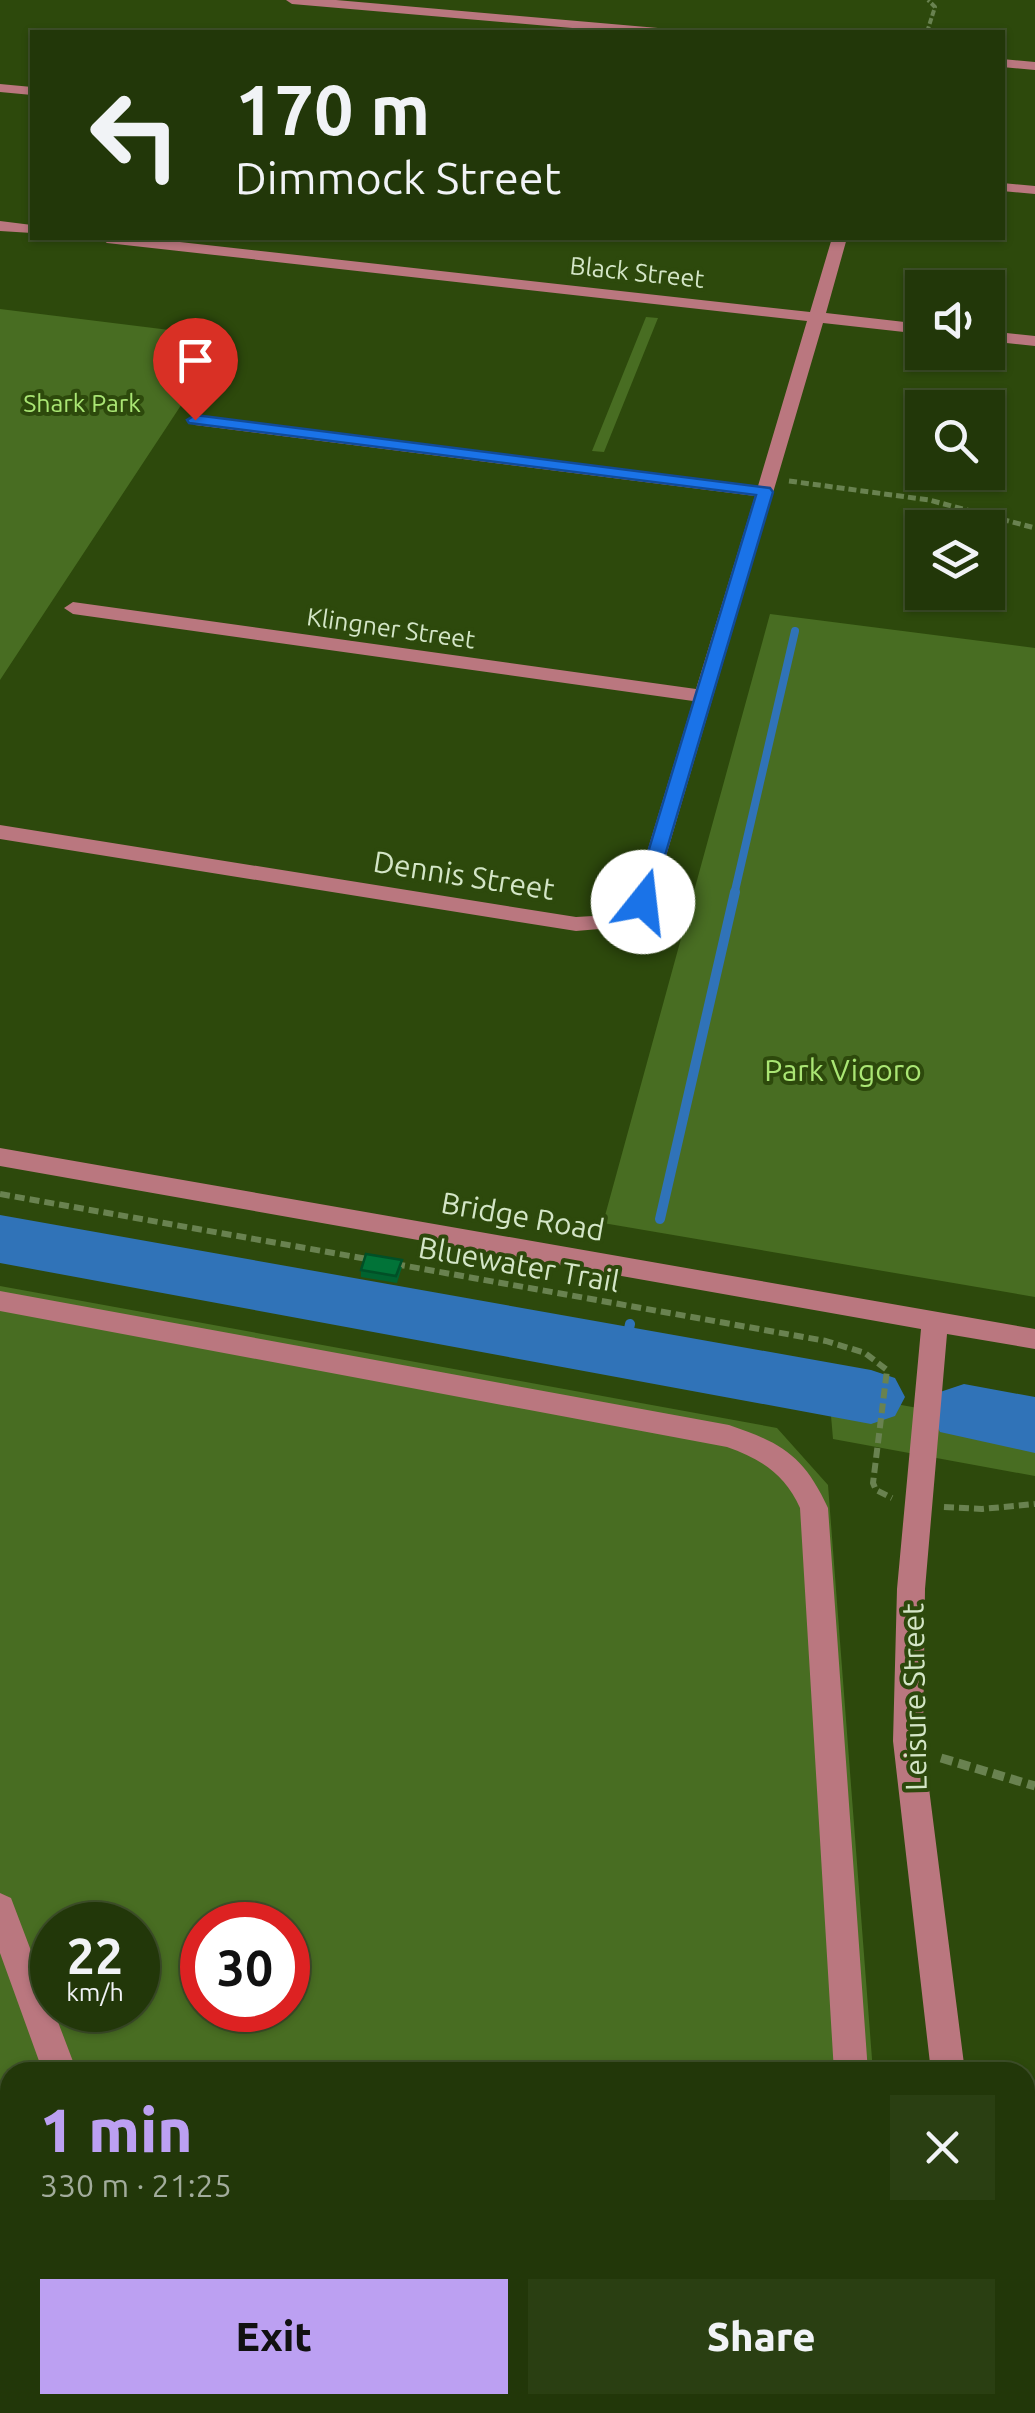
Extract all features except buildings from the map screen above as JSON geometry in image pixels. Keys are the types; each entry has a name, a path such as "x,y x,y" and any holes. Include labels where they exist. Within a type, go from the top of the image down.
{"street":[{"path":"292,0 635,30"},
{"path":"1005,63 1035,66"},
{"path":"0,88 30,91"},
{"path":"1005,186 1035,190"},
{"path":"0,226 30,229"},
{"name":"Black Street","path":"125,240 905,327"},
{"name":"Dennis Street","path":"0,832 576,924 615,922 643,902 839,240"},
{"path":"1005,338 1035,341"},
{"path":"195,420 766,485"},
{"name":"Klingner Street","path":"74,608 702,696"},
{"name":"Bridge Road","path":"0,1156 1035,1339"},
{"path":"0,1301 729,1436 782,1458 802,1479 814,1508 850,2062"},
{"name":"Leisure Street","path":"935,1322 911,1589 909,1747 947,2062"},
{"path":"0,1909 56,2062"}],"path":[{"path":"928,0 935,7 928,30"},
{"path":"766,485 928,500 1035,528"},
{"name":"Bluewater Trail","path":"0,1194 374,1260"},
{"name":"Bluewater Trail","path":"394,1264 806,1338 865,1353 887,1370 873,1483 876,1490 890,1498"},
{"path":"949,1508 1035,1504"},
{"path":"909,1747 1035,1786"}],"green space":[{"name":"Shark Park","path":"0,309 226,337 0,680"},
{"path":"646,317 658,318 604,452 592,451"},
{"name":"Park Vigoro","path":"770,614 1035,648 1035,1297 603,1223"},
{"path":"0,1286 777,1428 828,1485 872,2062 0,2062"},
{"path":"829,1392 1035,1429 1035,1476 833,1439"}],"waterway":[{"path":"734,895 795,631"},
{"path":"660,1219 735,892"},
{"path":"0,1239 871,1397"},
{"path":"624,1353 630,1324"},
{"path":"964,1412 1035,1425"}],"route":[{"path":"195,420 765,492 643,902"}]}
